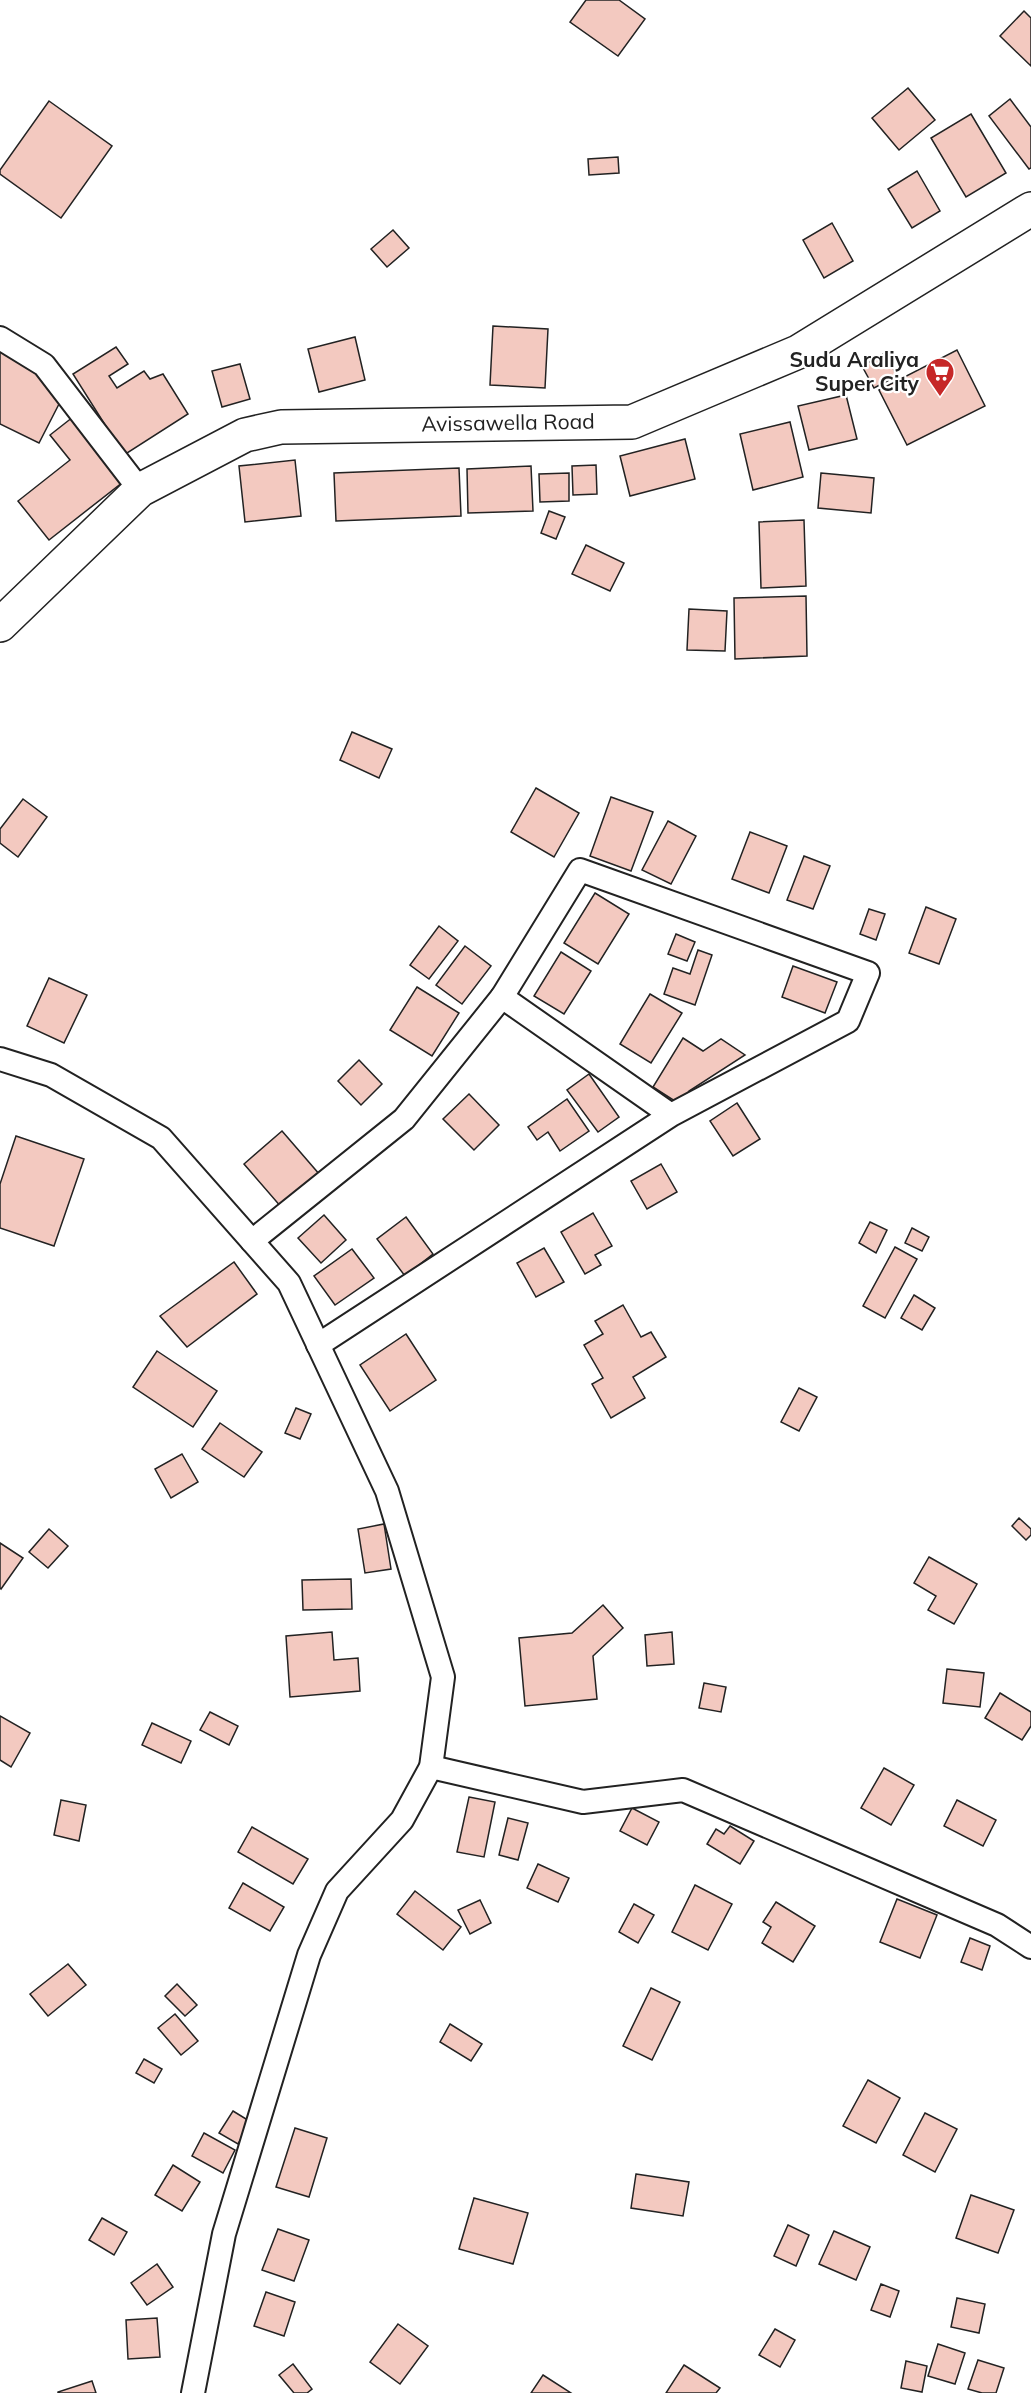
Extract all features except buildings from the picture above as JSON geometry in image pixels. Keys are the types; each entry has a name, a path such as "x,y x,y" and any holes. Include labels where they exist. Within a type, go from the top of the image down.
{"main road":[{"name":"Avissawella Road","path":"0,625 140,490 245,435 281,427 632,422 798,352 1031,209"}],"street":[{"path":"0,338 44,365 140,490"},
{"path":"252,1241 404,1119 502,997 579,870 868,973 848,1021 671,1115 318,1345"},
{"path":"502,997 671,1115"},
{"path":"0,1059 51,1075 162,1138 289,1283 387,1491 443,1677 431,1767 402,1820 337,1892 309,1954 224,2234 193,2393"},
{"path":"431,1767 583,1802 683,1790 998,1925 1031,1947"}],"place":[{"name":"Sudu Araliya Super City","path":"940,398"}]}
